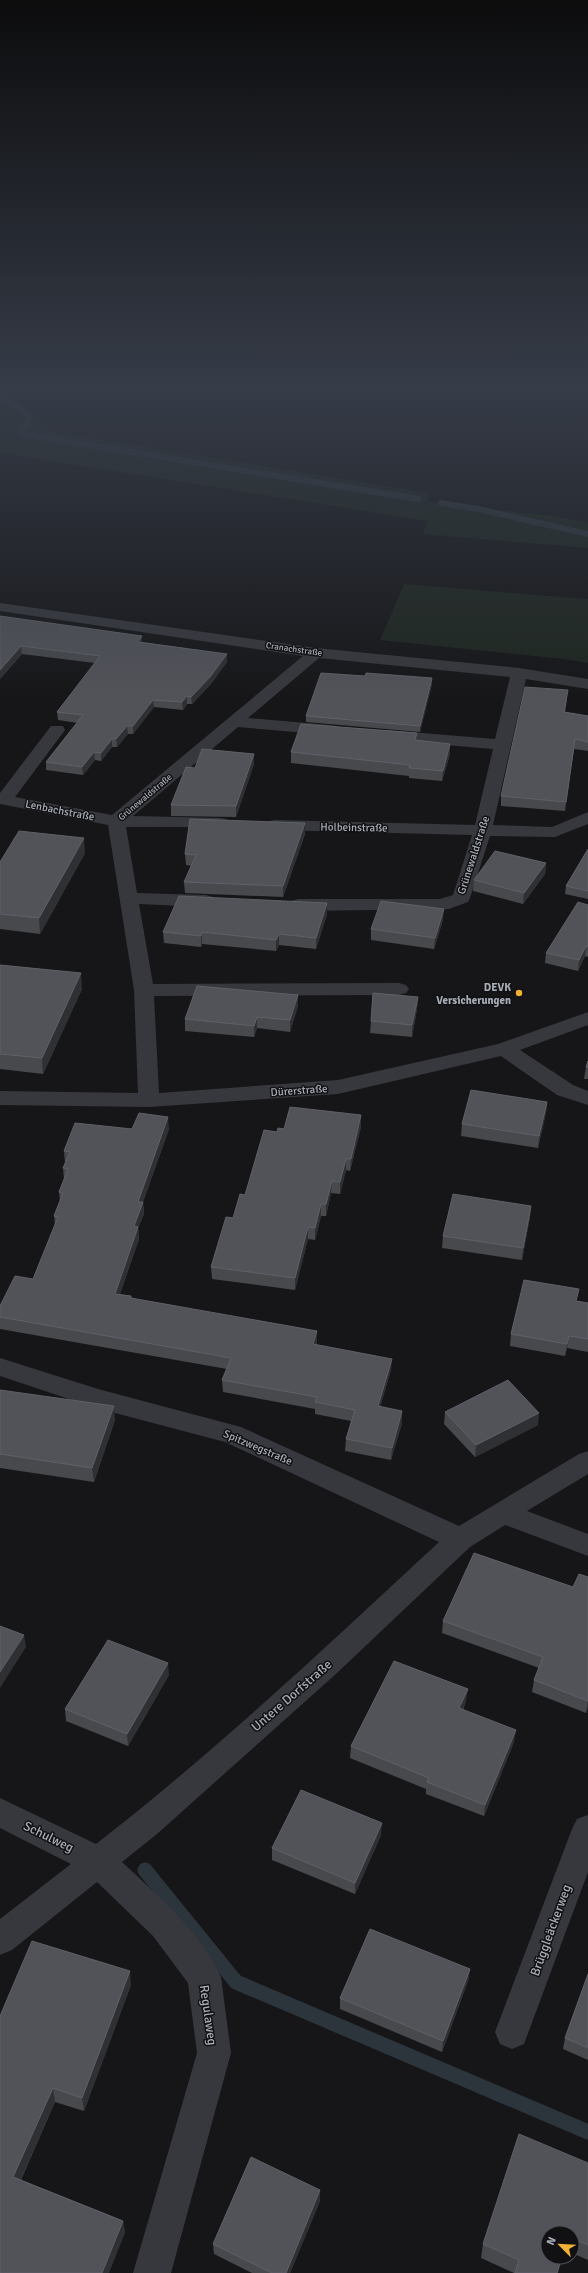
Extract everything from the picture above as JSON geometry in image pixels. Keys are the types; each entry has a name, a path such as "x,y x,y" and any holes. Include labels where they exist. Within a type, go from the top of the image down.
{"street":[{"name":"Cranachstraße","path":"0,607 316,653 519,672 588,684"},
{"name":"Grünewaldstraße","path":"149,1100 144,990 116,821 316,653"},
{"name":"Grünewaldstraße","path":"284,905 442,905 461,898 483,830 501,745 519,672"},
{"path":"234,722 344,732"},
{"name":"Lenbachstraße","path":"57,730 2,799 116,821"},
{"path":"367,734 501,745"},
{"name":"Holbeinstraße","path":"260,824 555,832 588,817"},
{"path":"116,821 236,824"},
{"path":"129,898 222,902"},
{"path":"144,990 246,988 399,989"},
{"name":"Dürerstraße","path":"0,1098 149,1100 338,1087 504,1049 588,1018"},
{"path":"504,1049 564,1090 588,1098"},
{"name":"Spitzwegstraße","path":"0,1367 96,1398 232,1434 460,1539"},
{"name":"Untere Dorfstraße","path":"0,1939 146,1824 321,1670 460,1539 504,1514 588,1461"},
{"path":"504,1514 588,1545"},
{"name":"Schulweg","path":"0,1812 98,1861"},
{"name":"Brüggleäckerweg","path":"512,2032 588,1829"},
{"name":"Regulaweg","path":"98,1861 165,1925 204,1977 214,2053 152,2273"}],"shaded area":[{"path":"233,490 412,490 430,493 427,502 553,516 588,523 588,548 423,534 428,521"},
{"path":"404,584 588,599 588,663 563,659 380,640"}],"building":[{"path":"0,616 142,636 138,642 227,654 210,677 191,697 187,696 182,702 153,700 133,726 127,726 116,739 112,739 101,753 94,752 82,767 46,762 83,715 57,712 100,656 21,646 0,670"},
{"path":"321,673 365,676 366,673 432,678 420,726 306,716"},
{"path":"525,687 568,690 564,712 588,716 588,742 575,739 566,802 501,796"},
{"path":"301,724 417,733 415,740 450,744 443,771 409,768 410,765 291,752"},
{"path":"202,749 254,754 236,806 171,805 186,767 195,768"},
{"path":"190,819 305,823 283,886 184,882 196,855 185,854"},
{"path":"19,831 84,838 39,918 0,914 0,862"},
{"path":"588,849 588,891 566,886"},
{"path":"495,851 546,863 524,893 474,880"},
{"path":"179,896 327,903 316,938 279,934 276,940 202,932 201,936 163,932"},
{"path":"381,901 444,909 435,938 371,929"},
{"path":"578,902 588,905 588,946 586,946 579,960 546,953"},
{"path":"0,965 81,973 42,1058 0,1054"},
{"path":"197,986 298,995 290,1020 257,1017 254,1026 185,1019"},
{"path":"373,993 418,997 412,1025 371,1021"},
{"path":"471,1090 547,1102 539,1136 462,1124"},
{"path":"290,1107 361,1115 351,1159 346,1159 340,1182 332,1181 326,1204 321,1204 315,1228 308,1227 295,1278 211,1267 226,1217 233,1218 240,1194 245,1195 264,1130 277,1132 278,1128 284,1129"},
{"path":"139,1113 168,1117 138,1202 143,1202 134,1226 138,1227 115,1294 317,1331 313,1344 392,1359 378,1406 402,1411 392,1448 346,1439 355,1410 315,1402 317,1397 222,1380 231,1358 0,1317 0,1306 15,1276 33,1279 58,1217 54,1216 63,1193 59,1192 68,1169 63,1168 70,1152 64,1151 75,1123 132,1129"},
{"path":"453,1194 531,1206 523,1248 443,1236"},
{"path":"524,1280 579,1289 576,1301 588,1303 588,1339 569,1336 567,1344 511,1334"},
{"path":"508,1380 539,1413 476,1445 445,1412"},
{"path":"0,1390 114,1406 92,1468 0,1454"},
{"path":"474,1553 573,1587 579,1574 588,1577 588,1701 534,1680 543,1657 443,1621"},
{"path":"0,1626 24,1635 0,1672"},
{"path":"108,1640 168,1663 127,1734 65,1709"},
{"path":"394,1661 468,1689 459,1708 516,1730 485,1805 427,1782 429,1778 351,1746"},
{"path":"301,1790 382,1823 355,1883 272,1848"},
{"path":"370,1929 470,1969 443,2041 340,1998"},
{"path":"32,1941 130,1971 82,2098 53,2088 13,2177 123,2221 102,2273 0,2273 0,2016"},
{"path":"588,1974 588,2048 565,2038"},
{"path":"519,2134 588,2163 588,2245 580,2242 580,2225 540,2225 540,2265 560,2265 557,2273 515,2273 519,2260 483,2244"},
{"path":"251,2157 320,2190 286,2273 272,2273 213,2244"}],"waterway":[{"path":"363,490 418,499"},
{"path":"441,503 478,509 588,534"},
{"path":"145,1870 236,1982 588,2132"}],"place":[{"name":"DEVK Versicherungen","path":"519,993"}]}
